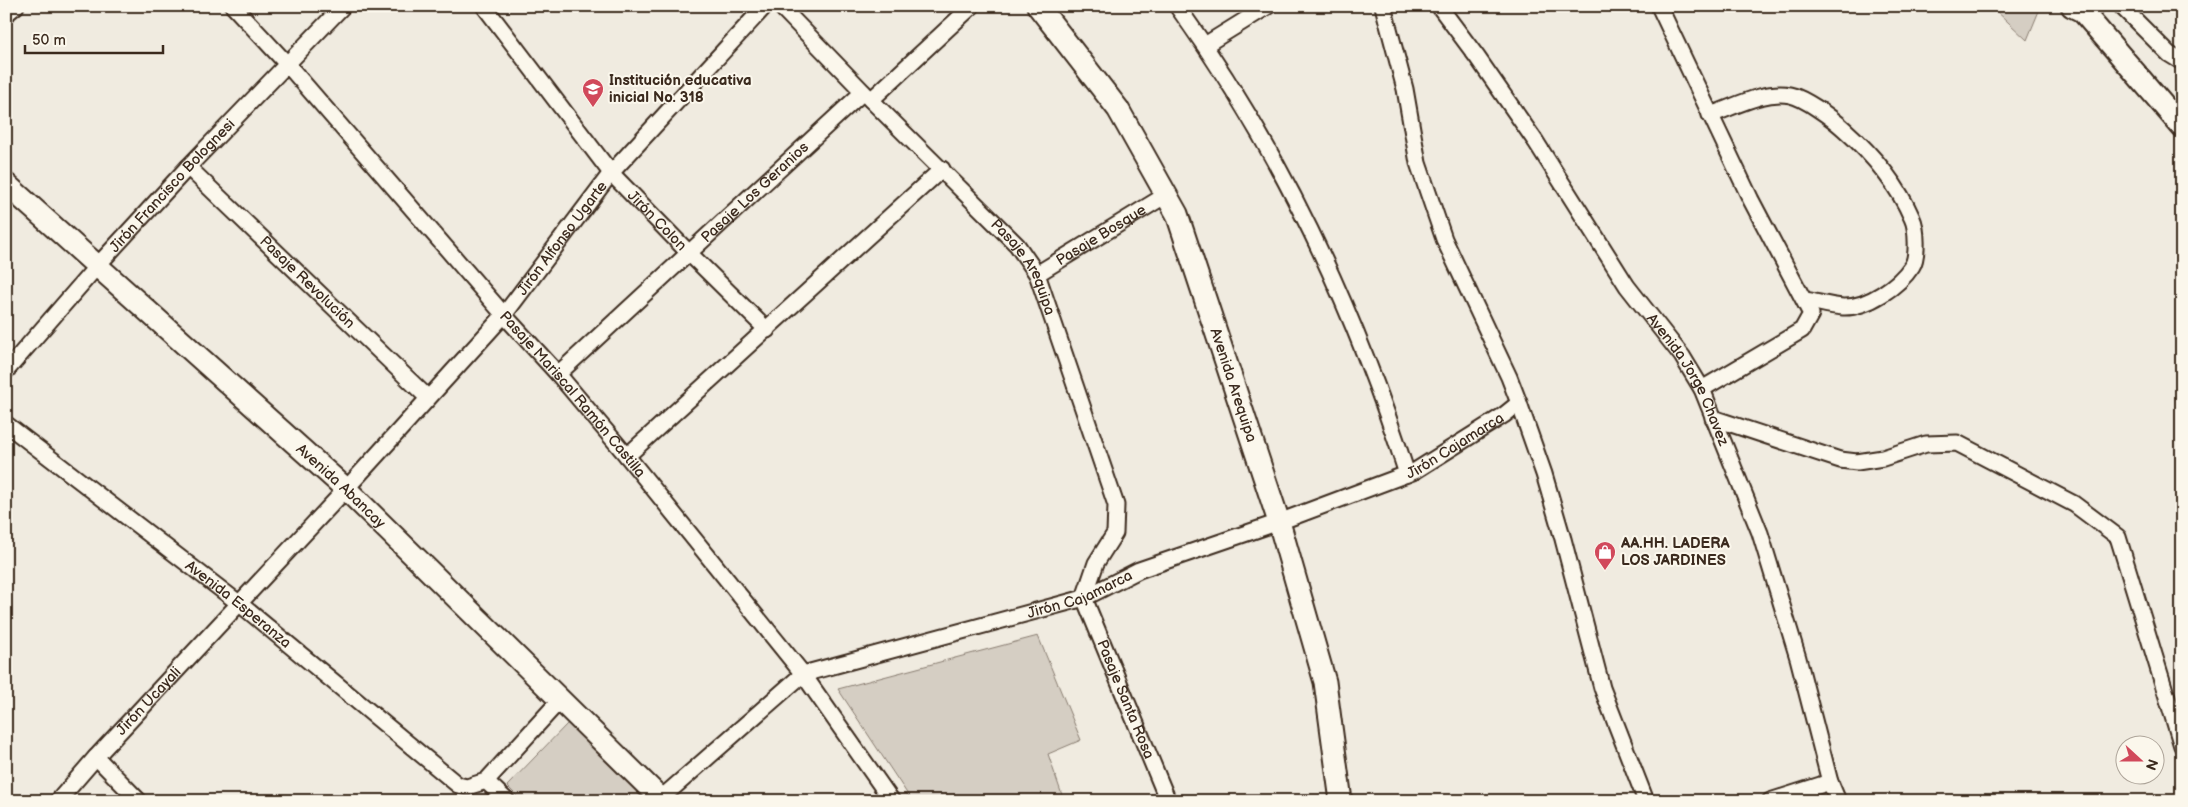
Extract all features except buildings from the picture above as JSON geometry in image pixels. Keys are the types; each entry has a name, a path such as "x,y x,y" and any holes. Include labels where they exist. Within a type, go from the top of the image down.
{"street":[{"path":"6,14 16,6"},
{"name":"Pasaje Mariscal Ramón Castilla","path":"233,6 558,374 627,456 803,674 892,801"},
{"name":"Jirón Francisco Bolognesi","path":"6,371 98,264 188,166 342,6"},
{"name":"Jirón Colon","path":"484,6 611,173 767,330"},
{"name":"Jirón Alfonso Ugarte","path":"240,604 504,315 611,173 765,6"},
{"name":"Pasaje Arequipa","path":"780,6 867,96 1017,245 1037,274 1116,505 1115,532 1096,563 1084,598"},
{"name":"Pasaje Los Geranios","path":"558,374 867,96 972,6"},
{"name":"Avenida Arequipa","path":"1038,6 1118,109 1177,214 1279,522 1325,682 1341,801"},
{"path":"1177,6 1205,45 1264,141 1323,253 1369,362 1407,474"},
{"path":"1205,45 1268,6"},
{"path":"1383,6 1405,89 1418,163 1444,238 1509,377 1519,403 1544,474 1602,688 1646,801"},
{"name":"Avenida Jorge Chavez","path":"1438,6 1477,57 1536,142 1627,286 1682,356 1702,389 1760,533 1798,658 1830,782 1838,801"},
{"path":"1658,6 1751,200 1811,314 1802,330 1702,389"},
{"path":"2121,6 2168,54 2182,62"},
{"path":"2083,8 2182,127"},
{"path":"1710,115 1772,94 1792,95 1828,114 1859,143 1884,169 1913,220 1916,246 1913,265 1897,284 1875,299 1844,307 1805,300"},
{"name":"Pasaje Revolución","path":"188,166 428,398"},
{"path":"627,456 942,169"},
{"name":"Avenida Abancay","path":"6,184 98,264 346,489 561,698 660,800"},
{"name":"Pasaje Bosque","path":"1037,274 1166,195"},
{"name":"Jirón Cajamarca","path":"660,800 803,674 1084,598 1139,570 1279,522 1415,471 1504,415 1519,403"},
{"path":"1714,418 1840,460 1866,461 1883,458 1926,444 1956,443 2074,504 2118,537 2182,746"},
{"name":"Avenida Esperanza","path":"6,424 240,604 458,785 467,787 486,781"},
{"name":"Pasaje Santa Rosa","path":"1084,598 1168,801"},
{"name":"Jirón Ucayali","path":"58,801 96,757 240,604"},
{"path":"506,801 486,781 561,698"},
{"path":"96,757 139,801"},
{"path":"1770,801 1830,782"}],"shaded area":[{"path":"1991,6 2041,6 2027,40"},
{"path":"1038,636 1081,740 1048,754 1064,801 912,801 838,689"},
{"path":"568,723 645,793 638,801 522,801 507,786"}],"place":[{"name":"Institución educativa inicial No. 318","path":"593,108"},
{"name":"AA.HH. LADERA LOS JARDINES","path":"1605,571"}]}
